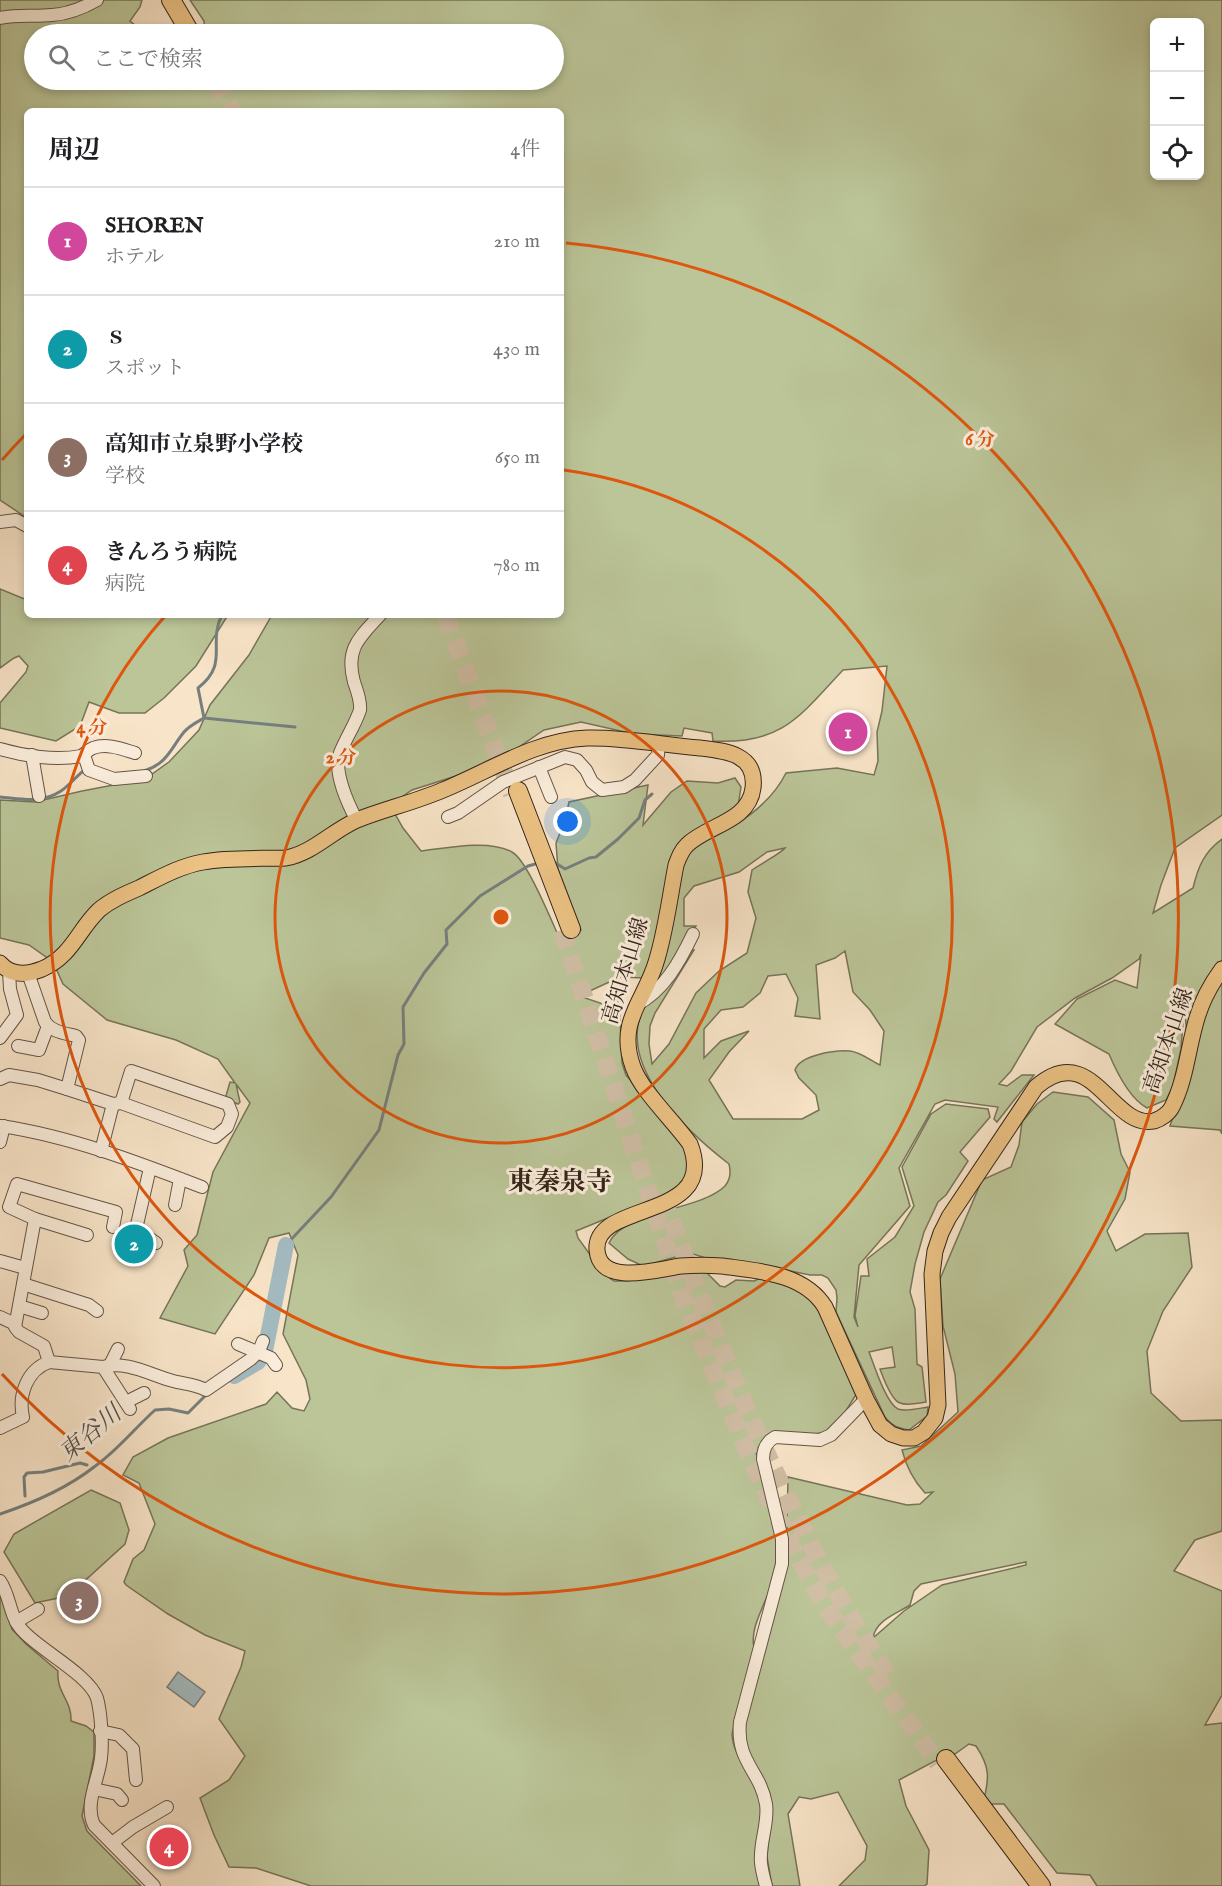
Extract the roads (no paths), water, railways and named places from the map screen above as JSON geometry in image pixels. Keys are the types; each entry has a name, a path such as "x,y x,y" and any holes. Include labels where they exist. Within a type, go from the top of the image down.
{"highway":[{"path":"162,0 176,24"},
{"path":"171,0 185,24"},
{"path":"516,796 564,922"},
{"path":"1031,1886 942,1761 1041,1886"}],"main road":[{"name":"高知本山線","path":"28,973 50,965 66,952 78,939 93,916 109,903 171,872 204,861 291,857 311,849 357,821 436,793 549,744 586,738 659,744 732,753 739,756 751,770 754,781 751,798 743,810 693,840 680,853 655,968 631,1015 628,1037 633,1068 638,1079 690,1144 695,1169 688,1186 673,1198 608,1226 598,1239 599,1257 610,1270 621,1273 681,1266 714,1265 773,1275 805,1286 819,1298 825,1307 875,1419 891,1434 908,1439 919,1436 930,1427 938,1405 932,1274 935,1251 949,1216 1036,1087 1054,1074 1066,1072 1081,1075 1138,1118 1155,1120 1166,1115 1172,1107 1203,1000 1222,969"},
{"path":"4,967 28,973"}],"street":[{"path":"0,18 16,15 62,14 97,0"},
{"path":"0,522 16,520 24,524"},
{"path":"357,821 337,768 338,759 360,710 350,666 351,656 364,633 377,618"},
{"path":"448,817 458,813 503,782 565,757 577,760 583,765 592,782 602,790 624,787 635,780 658,755 659,744"},
{"path":"86,763 93,748 111,746 135,753"},
{"path":"0,748 86,763 119,779 146,776"},
{"path":"32,755 39,796"},
{"path":"539,767 551,796"},
{"path":"635,1006 648,999 680,962 693,934"},
{"path":"0,1038 15,1027 17,1015 4,967"},
{"path":"28,973 48,1026 55,1031 76,1036 79,1040 67,1089"},
{"path":"18,1046 39,1050 48,1026"},
{"path":"0,1079 9,1075 24,1077 117,1103 215,1137 227,1127 232,1114 228,1104 131,1071 117,1103 101,1151"},
{"path":"0,1142 2,1126 25,1130 101,1151 202,1187"},
{"path":"150,1168 134,1231 156,1242"},
{"path":"175,1205 180,1179"},
{"path":"87,1235 35,1219 9,1207 16,1184 116,1212 113,1227"},
{"path":"15,1324 35,1219"},
{"path":"0,1261 25,1268"},
{"path":"23,1284 88,1305 97,1311"},
{"path":"19,1306 42,1313"},
{"path":"0,1317 15,1324 19,1332 44,1346 49,1362"},
{"path":"238,1344 252,1351 263,1349"},
{"path":"106,1366 118,1349"},
{"path":"0,1428 23,1417 21,1402 24,1386 44,1364 49,1362 149,1371 172,1381 206,1390 263,1349"},
{"path":"263,1349 276,1365"},
{"path":"106,1366 128,1406 144,1393"},
{"path":"766,1886 761,1863 767,1812 763,1791 740,1747 738,1732 771,1598 782,1564 782,1539 763,1459 763,1450 775,1437 820,1440 831,1434 866,1399"},
{"path":"0,1581 5,1589 11,1613 29,1638 91,1688 98,1705 102,1755 91,1808 92,1820 154,1886"},
{"path":"16,1622 38,1609"},
{"path":"100,1731 120,1735 133,1749 136,1780"},
{"path":"94,1789 117,1794 122,1800"},
{"path":"112,1843 133,1827 167,1807"}],"water":[{"path":"178,1672 205,1692 194,1707 167,1687"}],"waterway":[{"path":"144,771 163,760 186,730 204,718 198,688 208,679 216,662 216,635 221,618"},
{"path":"204,718 295,727"},
{"path":"0,797 31,800 46,798 61,791 86,769"},
{"path":"551,860 565,869 596,857 639,818 645,800 652,794"},
{"path":"286,1245 331,1197 379,1130 398,1055 404,1044 403,1007 424,973 447,944 446,930 480,896 528,866 539,863"},
{"name":"東谷川","path":"234,1376 258,1362 265,1351 286,1245"},
{"name":"東谷川","path":"0,1514 49,1495 83,1475 110,1454 155,1410 169,1409 188,1413 207,1394"},
{"path":"25,1496 24,1477 27,1473 43,1472 80,1463 87,1465"}],"tunnel":[{"path":"220,90 230,108"},
{"path":"446,618 512,794"},
{"path":"562,930 686,1306 752,1462 795,1553 829,1612 938,1763"},
{"path":"662,1195 698,1291 771,1463 807,1538 847,1611 892,1681"}],"place":[{"name":"SHOREN","path":"848,732"},
{"name":"ｓ","path":"134,1244"},
{"name":"高知市立泉野小学校","path":"79,1601"},
{"name":"きんろう病院","path":"169,1847"}],"district":[{"name":"東秦泉寺","path":"560,1182"}]}
